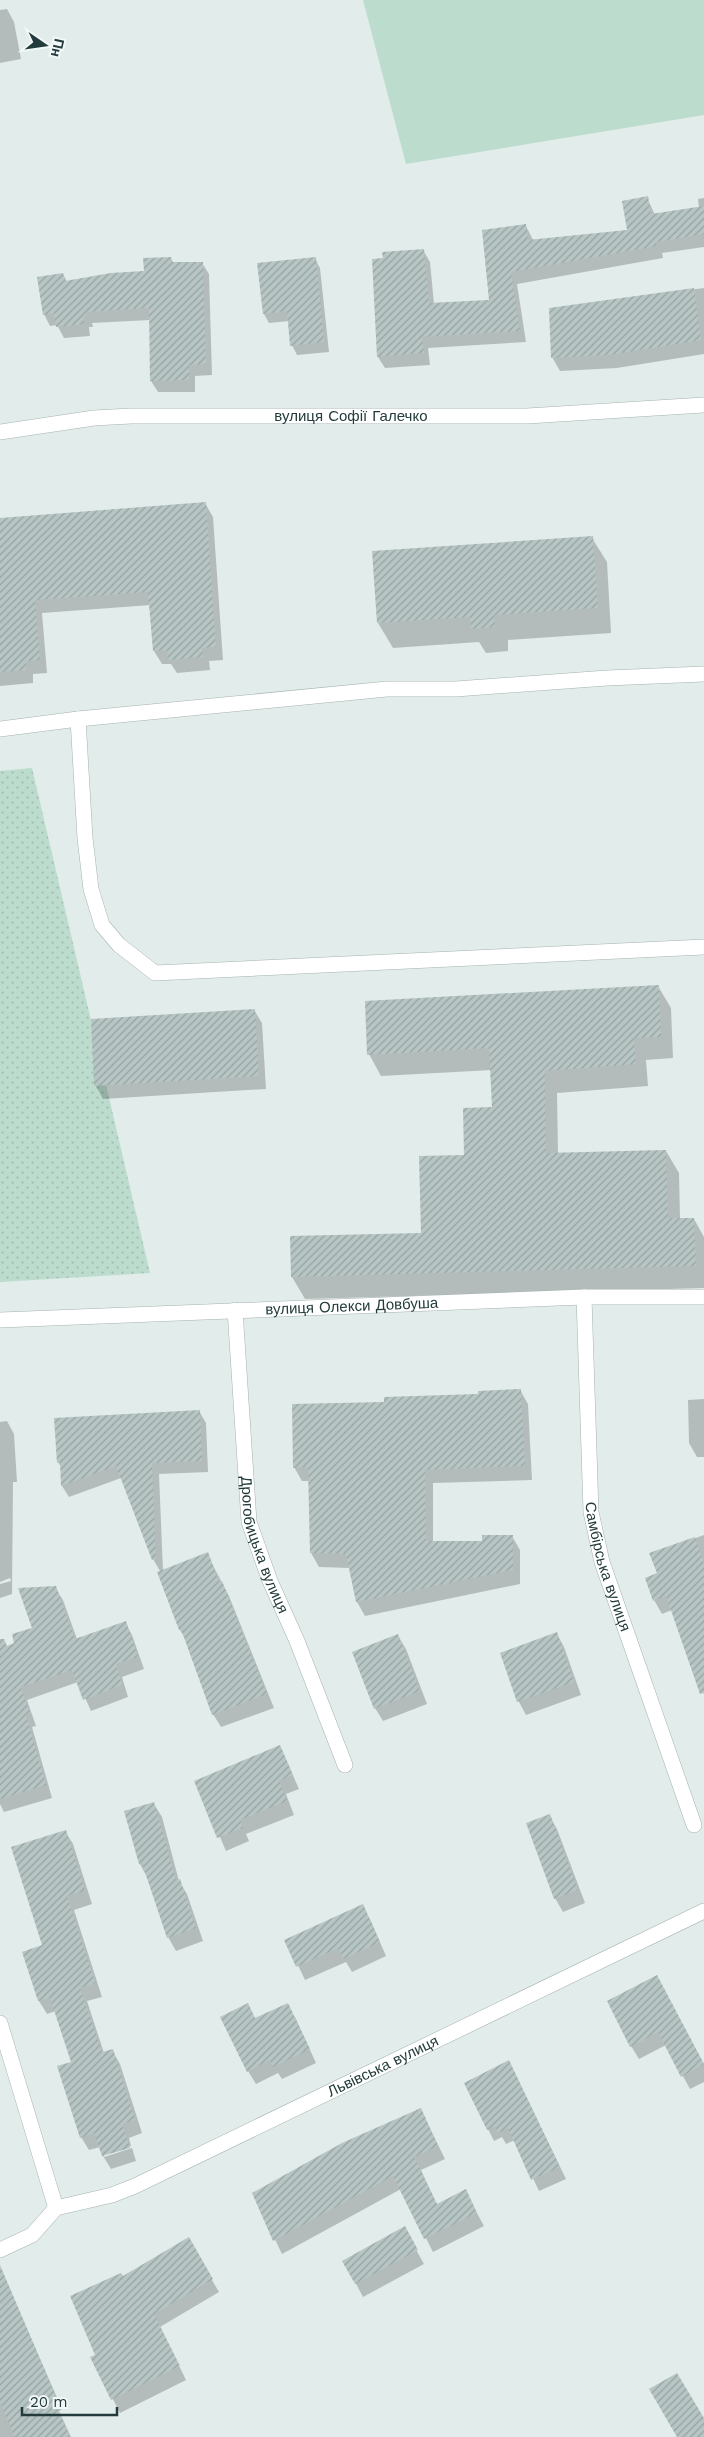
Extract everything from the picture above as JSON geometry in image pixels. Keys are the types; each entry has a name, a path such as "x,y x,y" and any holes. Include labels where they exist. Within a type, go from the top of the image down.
{"street":[{"name":"вулиця Софії Галечко","path":"0,432 94,418 131,416 527,416 704,405"},
{"path":"0,730 78,719 387,689 456,689 607,678 704,674"},
{"path":"78,719 84,838 92,889 99,916 102,925 120,946 155,973 704,947"},
{"name":"вулиця Олекси Довбуша","path":"0,1320 584,1297 704,1297"},
{"name":"Самбірська вулиця","path":"584,1297 592,1512 602,1562 694,1825"},
{"name":"Дрогобицька вулиця","path":"234,1310 249,1522 270,1581 297,1641 345,1765"},
{"name":"Львівська вулиця","path":"56,2208 112,2194 135,2186 704,1911"},
{"path":"0,2023 56,2208 32,2235 0,2250"}],"green space":[{"path":"363,0 704,0 704,115 406,164"},
{"path":"32,768 150,1273 0,1282 0,771"}],"building":[{"path":"648,196 651,214 704,206 704,234 656,242 657,246 511,272 520,331 422,337 424,353 377,357 372,259 383,258 382,252 424,249 429,303 489,300 482,230 526,224 528,240 627,230 622,201"},
{"path":"171,257 172,262 203,262 206,364 189,365 189,380 150,381 149,308 86,312 87,316 84,316 84,324 56,327 54,313 43,315 37,277 63,273 65,281 111,273 144,271 143,258"},
{"path":"316,257 324,342 290,346 287,311 263,314 257,263"},
{"path":"694,288 701,340 609,355 551,358 549,308"},
{"path":"206,502 216,647 202,648 203,657 168,660 167,650 153,651 148,592 35,600 40,660 26,661 26,670 0,672 0,518"},
{"path":"593,536 598,608 494,615 495,627 471,629 470,617 377,623 372,551"},
{"path":"659,985 661,1037 634,1038 636,1064 545,1071 546,1153 666,1150 668,1218 694,1218 696,1266 291,1277 290,1236 421,1233 419,1156 464,1155 463,1108 492,1107 489,1048 367,1055 365,1001"},
{"path":"255,1009 259,1076 94,1086 91,1019"},
{"path":"521,1389 525,1466 425,1470 426,1541 482,1541 482,1535 513,1535 513,1570 356,1602 346,1554 310,1553 308,1467 293,1468 292,1404 384,1402 384,1397 478,1394 478,1391"},
{"path":"200,1410 202,1461 152,1463 156,1559 152,1560 116,1466 61,1486 60,1462 57,1463 54,1418"},
{"path":"695,1537 704,1564 704,1693 700,1694 666,1596 653,1601 645,1578 657,1573 649,1553"},
{"path":"208,1552 219,1582 222,1581 267,1694 212,1715 181,1629 179,1630 157,1572"},
{"path":"56,1586 75,1639 126,1621 138,1657 116,1664 122,1685 83,1700 72,1670 21,1687 30,1714 26,1715 46,1785 0,1799 0,1639 4,1639 7,1646 14,1643 12,1634 32,1628 18,1588"},
{"path":"557,1632 574,1682 517,1702 500,1653"},
{"path":"398,1634 420,1691 374,1709 352,1652"},
{"path":"280,1745 293,1775 279,1781 287,1801 240,1820 243,1828 217,1838 194,1781"},
{"path":"154,1802 176,1880 180,1879 196,1928 167,1938 142,1863 139,1864 124,1811"},
{"path":"550,1814 578,1890 554,1899 526,1823"},
{"path":"66,1830 85,1891 67,1896 95,1983 80,1988 102,2052 113,2049 135,2120 122,2124 130,2148 102,2156 94,2133 80,2138 57,2066 71,2062 50,1998 38,2001 22,1952 42,1945 11,1847"},
{"path":"363,1904 380,1942 343,1959 338,1948 296,1967 284,1940"},
{"path":"657,1975 704,2064 681,2077 658,2032 630,2047 607,2001"},
{"path":"248,2003 255,2018 288,2003 310,2049 273,2067 270,2060 247,2072 220,2017"},
{"path":"509,2060 560,2167 531,2180 508,2128 498,2133 495,2126 487,2130 464,2083"},
{"path":"421,2108 438,2146 414,2157 437,2204 466,2189 477,2213 424,2239 393,2176 273,2241 252,2193 342,2143"},
{"path":"405,2226 418,2250 355,2284 342,2261"},
{"path":"189,2237 213,2279 154,2314 180,2366 111,2400 90,2357 95,2355 70,2296 121,2273 123,2276"},
{"path":"0,2265 56,2396 53,2397 70,2437 15,2437 0,2402"},
{"path":"677,2373 704,2418 704,2437 677,2437 649,2389"}]}
